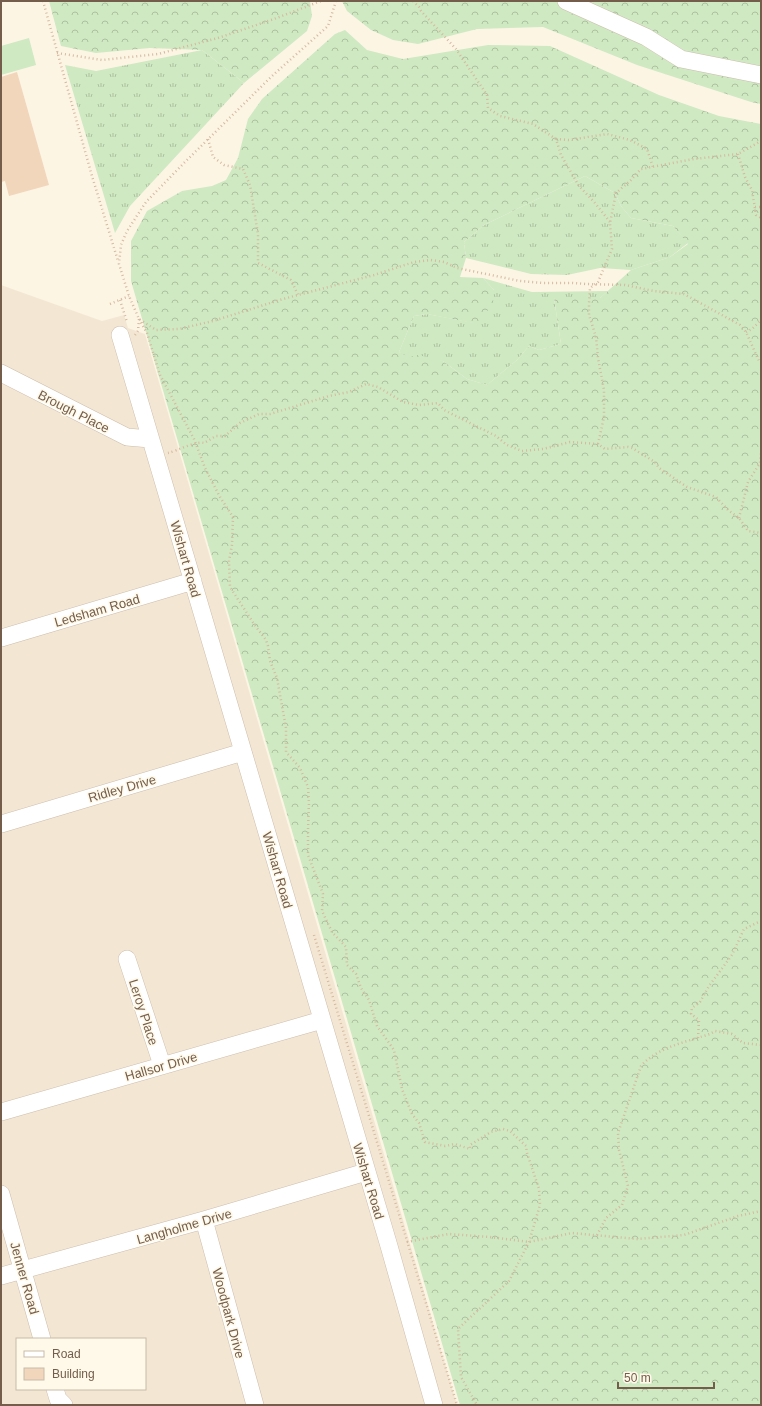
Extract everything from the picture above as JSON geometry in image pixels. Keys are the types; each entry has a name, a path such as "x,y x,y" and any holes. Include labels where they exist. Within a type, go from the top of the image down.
{"street":[{"path":"566,1 646,37 681,59 761,75"},
{"name":"Wishart Road","path":"126,337 150,439 389,1246 434,1405"},
{"name":"Brough Place","path":"1,373 127,437 150,439"},
{"name":"Ledsham Road","path":"1,638 193,582"},
{"name":"Ridley Drive","path":"1,824 243,752"},
{"name":"Leroy Place","path":"127,959 162,1066"},
{"name":"Hallsor Drive","path":"1,1112 322,1020"},
{"name":"Langholme Drive","path":"1,1276 204,1220 366,1172"},
{"name":"Jenner Road","path":"1,1194 42,1338"},
{"name":"Woodpark Drive","path":"204,1220 255,1405"},
{"path":"55,1390 58,1399 64,1405"}],"path":[{"path":"43,1 92,176 128,296 147,333 160,375 196,444 205,468 220,497 233,516 232,545 229,561 230,587 266,640 268,646 270,661 277,678 286,728 286,752 300,768 308,787 310,803 308,855 323,894 322,911 332,932 346,947 347,965 356,974 361,988 369,1000 377,1026 394,1050 402,1089 412,1114 419,1123 425,1142 445,1146 455,1144 470,1149 470,1145 491,1132 503,1129 510,1130 526,1146 526,1153 539,1189 540,1204 528,1242 508,1281 458,1329 461,1377 477,1405"},
{"path":"57,53 102,60 158,54 218,38 314,2 321,1"},
{"path":"119,264 122,245 127,231 146,202 272,76 328,26 336,1"},
{"path":"413,1 419,7 420,11 456,49 488,95 488,108 500,116 533,124 556,139 569,140 607,134 630,140 647,149 653,167"},
{"path":"208,139 213,156 224,165 242,169 250,185 258,234 258,263 291,280 298,295"},
{"path":"556,139 561,155 579,186 595,203 610,223"},
{"path":"598,444 604,417 604,390 596,338 589,314 590,288 598,282 612,248 610,223 616,193 630,182 641,169 694,159 738,154 761,141"},
{"path":"738,154 745,177 752,190 756,215 761,218"},
{"path":"755,207 761,207"},
{"path":"139,319 156,330 178,329 213,321 298,295 374,275 414,262 431,260 444,262 457,268 520,281 625,285 654,291 684,294 740,325 746,332 759,361 761,361"},
{"path":"110,304 128,296"},
{"path":"126,337 138,331 139,319"},
{"path":"746,332 752,329 761,320"},
{"path":"156,457 201,442 204,443 216,436 225,436 240,423 259,414 270,414 329,396 349,392 366,384 378,387 403,402 419,405 438,403 444,410 496,436 507,445 522,451 543,449 570,442 598,444 605,449 632,448 655,462 660,468 687,487 716,497 728,510 739,518 748,531 761,533"},
{"path":"739,518 748,482 760,463 761,452"},
{"path":"698,1038 699,1020 691,1014 692,1008 700,1002 709,986 732,955 744,928 761,921"},
{"path":"597,1235 606,1218 622,1205 628,1186 619,1150 618,1133 640,1066 646,1060 666,1048 715,1031 732,1034 743,1043 761,1046"},
{"path":"389,1246 449,1234 528,1242 572,1233 637,1239 684,1235 738,1216 761,1211"}],"shaded area":[{"path":"1,285 102,321 124,315 128,328 145,334 457,1405 1,1405"}],"green space":[{"path":"49,1 310,1 312,16 307,31 244,83 202,50 150,48 96,53 61,46"},
{"path":"342,1 761,1 761,104 637,65 543,27 477,29 418,44 393,40 371,30 347,11"},
{"path":"345,30 367,50 403,59 488,45 550,46 659,95 719,116 761,124 761,1405 460,1405 131,281 131,241 147,211 182,191 212,186 226,180 238,158 248,119 262,99 335,34","holes":["585,176 615,193 621,206 631,218 673,226 688,244 670,257 631,270 600,298 554,298 561,344 539,350 529,346 517,360 487,385 467,379 443,361 418,355 408,357 399,352 414,316 427,314 478,324 493,303 494,290 483,278 460,277 466,258 464,242 484,225"]},
{"path":"29,38 36,65 1,75 1,46"},
{"path":"202,50 244,83 130,206 115,233 65,65 96,71"},
{"path":"585,176 615,193 621,206 631,218 673,226 688,243 670,257 631,270 600,268 567,275 531,274 466,258 464,242 484,225"},
{"path":"483,278 532,292 608,291 600,298 554,298 561,344 539,350 529,346 517,360 487,385 467,379 443,361 408,358 399,352 414,316 427,314 475,323 494,290"}],"building":[{"path":"17,72 49,185 9,196 5,181 1,182 1,77"}]}
